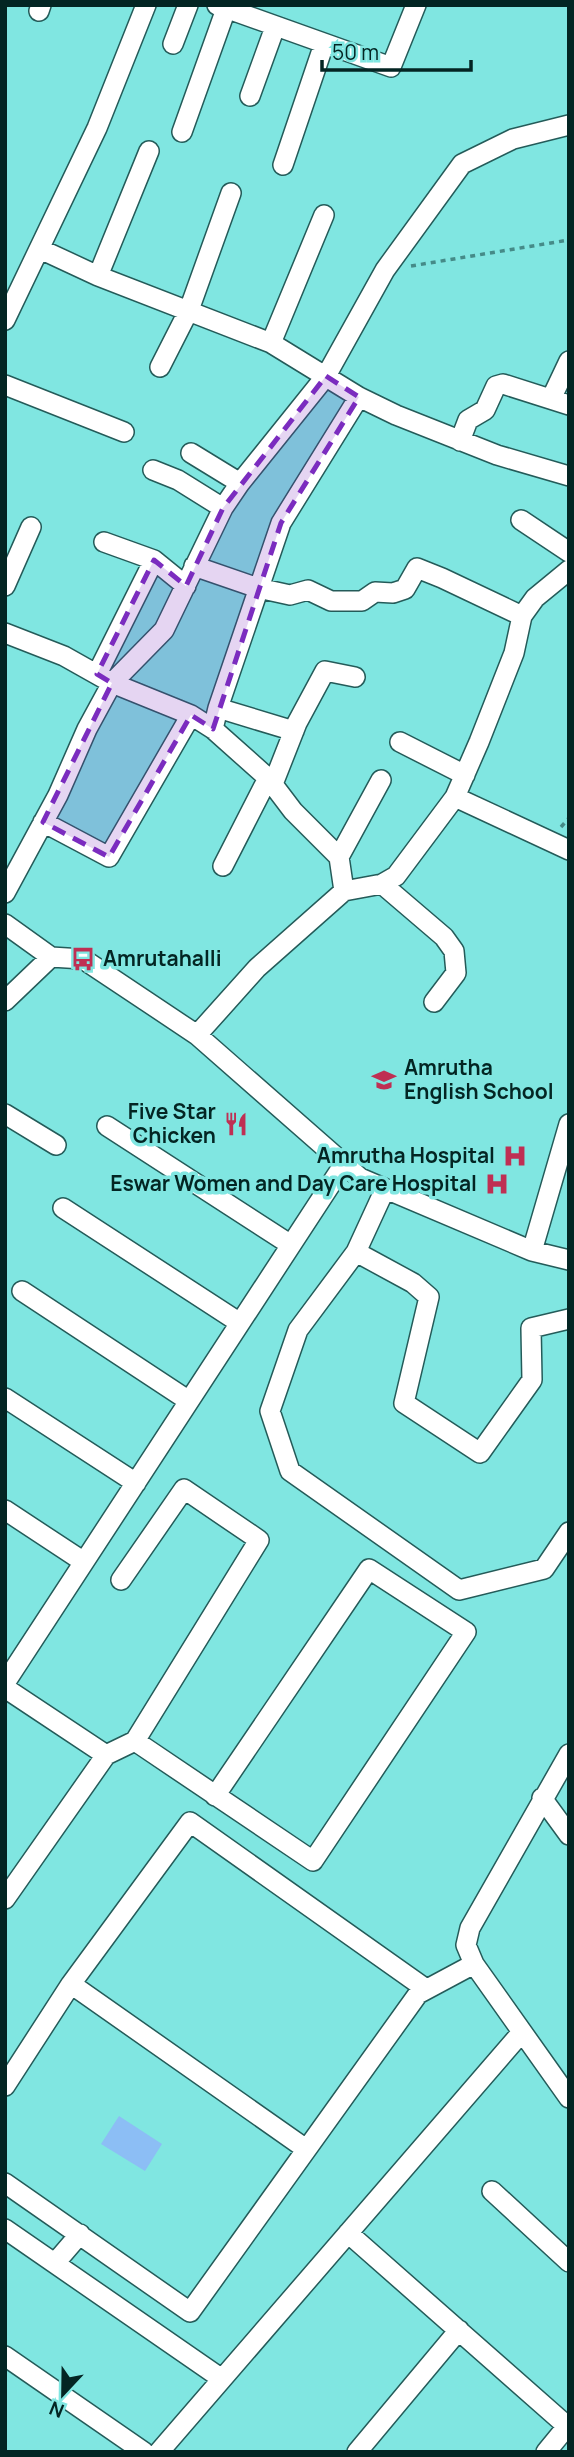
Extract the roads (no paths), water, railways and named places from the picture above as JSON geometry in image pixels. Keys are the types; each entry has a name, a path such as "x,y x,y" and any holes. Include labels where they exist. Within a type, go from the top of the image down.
{"street":[{"path":"5,320 97,128 146,5"},
{"path":"173,44 188,5"},
{"path":"182,132 221,7 391,67 416,5"},
{"path":"250,96 275,27"},
{"path":"283,165 324,44"},
{"path":"105,679 164,630 223,508 326,376 385,270 462,164 513,139 569,125"},
{"path":"98,276 149,151"},
{"path":"160,367 189,310 231,193"},
{"path":"271,343 324,215"},
{"path":"40,249 98,276 271,343 359,397 460,441 569,476"},
{"path":"460,441 468,420 485,410 496,386 503,384 560,402 569,361"},
{"path":"5,385 124,432"},
{"path":"213,729 281,523 359,397"},
{"path":"191,453 240,483"},
{"path":"153,470 178,480 223,508"},
{"path":"522,520 569,552"},
{"path":"5,586 31,527"},
{"path":"104,542 153,560 186,586"},
{"path":"5,893 58,795 87,729 153,560"},
{"path":"194,566 258,588 290,595 308,590 331,601 362,601 375,592 393,593 405,589 416,568 522,616"},
{"path":"197,1035 257,968 344,891 382,884 396,876 454,797 465,775 514,653 522,616 535,598 569,570"},
{"path":"5,633 64,656 105,679 191,715 213,729 270,781 293,811 339,857 344,891"},
{"path":"223,866 270,781 325,671 355,677"},
{"path":"218,708 293,731"},
{"path":"43,822 109,857 191,715"},
{"path":"400,742 465,775"},
{"path":"339,857 381,780"},
{"path":"454,797 569,850"},
{"path":"382,884 444,937 454,951 456,973 434,1002"},
{"path":"5,924 51,957 83,959 197,1035 360,1178 532,1251 569,1260"},
{"path":"5,1001 51,957"},
{"path":"5,1114 56,1145"},
{"path":"532,1251 569,1124"},
{"path":"107,1126 291,1245"},
{"path":"106,1755 5,1685 344,1164"},
{"path":"385,1189 356,1252 298,1330 270,1411 290,1471 459,1590 544,1569 569,1532"},
{"path":"63,1208 240,1323"},
{"path":"356,1252 413,1283 429,1297 404,1403 480,1453 532,1380 531,1328 569,1319"},
{"path":"22,1291 189,1401"},
{"path":"5,1398 136,1483"},
{"path":"5,1899 106,1755 135,1741 259,1540 184,1489 121,1580"},
{"path":"5,1510 84,1562"},
{"path":"135,1741 215,1796 313,1861 466,1632 369,1569 215,1796"},
{"path":"569,1754 470,1928 466,1945 474,1964 569,2098"},
{"path":"542,1798 569,1835"},
{"path":"5,2086 71,1983 190,1822 426,1989"},
{"path":"5,2183 190,2312 418,1994 474,1964"},
{"path":"71,1983 306,2149"},
{"path":"159,2452 522,2032"},
{"path":"492,2191 569,2262"},
{"path":"5,2229 222,2379"},
{"path":"348,2233 568,2425 546,2452"},
{"path":"55,2263 80,2234"},
{"path":"357,2452 459,2330"},
{"path":"5,2356 144,2452"}],"water":[{"path":"119,2116 162,2144 145,2171 101,2144"}],"place":[{"name":"Amrutahalli","path":"83,959"},
{"name":"Amrutha English School","path":"384,1080"},
{"name":"Five Star Chicken","path":"236,1124"},
{"name":"Amrutha Hospital","path":"515,1156"},
{"name":"Eswar Women and Day Care Hospital","path":"497,1184"}]}
